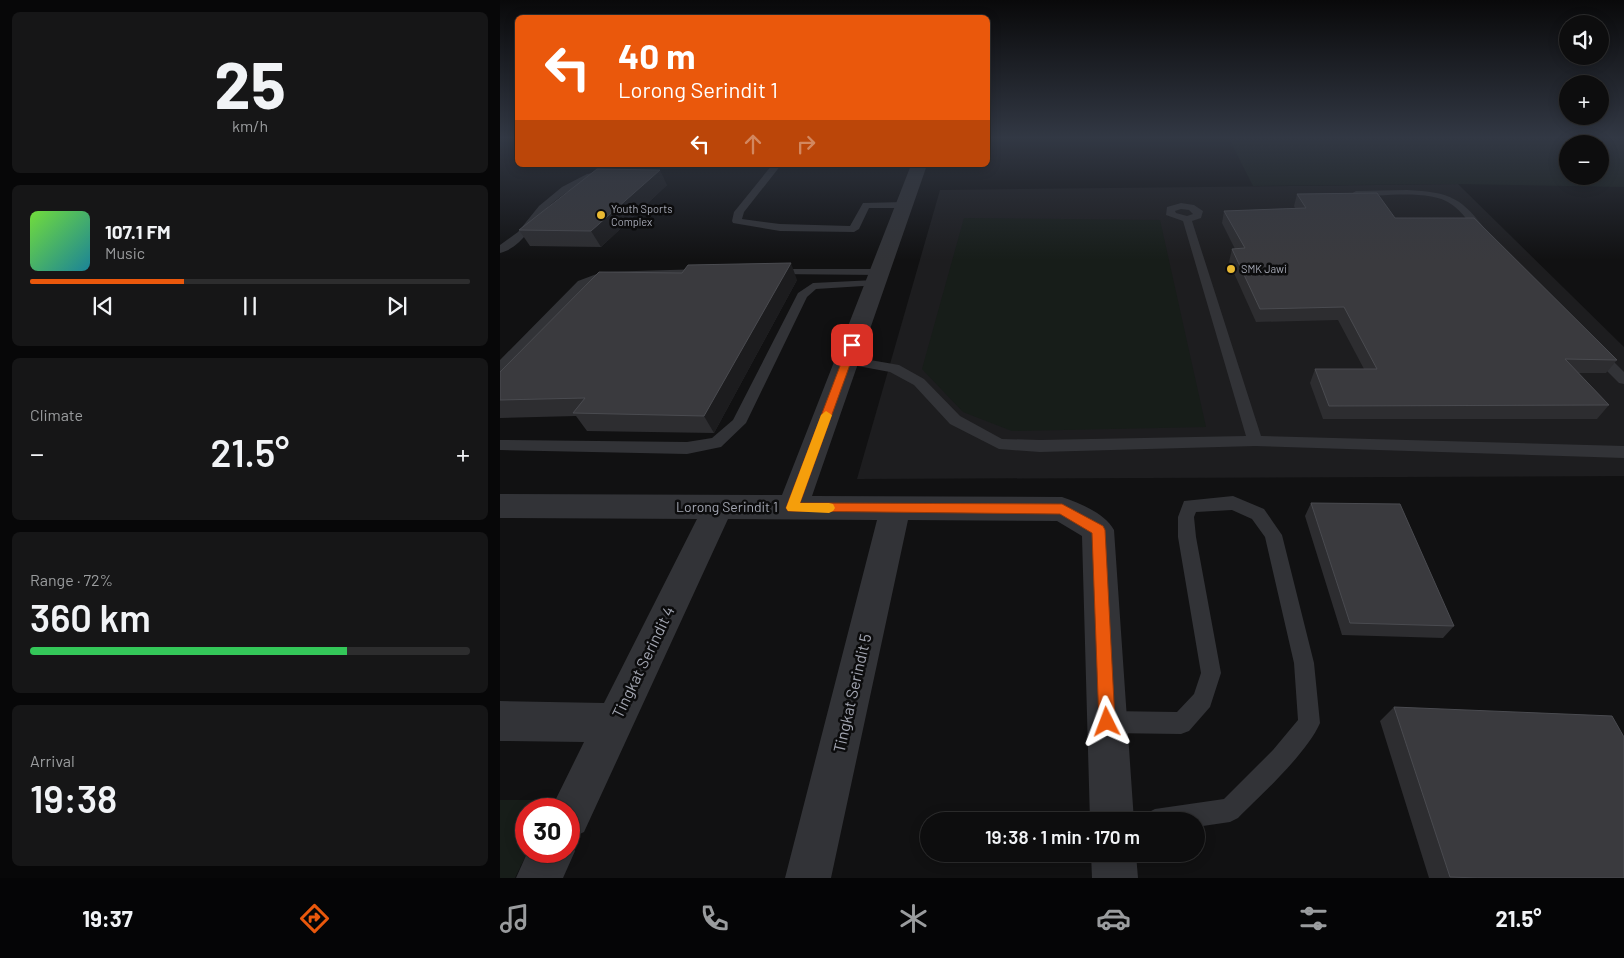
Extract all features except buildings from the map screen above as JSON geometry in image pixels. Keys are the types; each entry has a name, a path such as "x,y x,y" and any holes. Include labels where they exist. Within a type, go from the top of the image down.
{"street":[{"path":"792,508 914,178"},
{"name":"Lorong Serindit 1","path":"504,512 718,507 1062,509 1098,530 1107,722"},
{"name":"Tingkat Serindit 4","path":"578,798 718,507"},
{"name":"Tingkat Serindit 5","path":"808,878 895,508"},
{"path":"500,721 614,723"},
{"path":"1107,722 1112,812"},
{"path":"1114,862 1115,878"},
{"path":"539,878 546,863"}],"lane":[{"path":"500,250 522,234 542,208 566,190 587,178"},
{"path":"767,178 739,212 737,221 750,224 821,229 854,229 866,205 904,205"},
{"path":"1341,194 1424,194 1442,196 1453,201 1490,241"},
{"path":"1187,220 1255,441"},
{"path":"500,368 582,283 602,275 624,273 712,272"},
{"path":"761,272 877,278"},
{"path":"500,444 687,448 716,443 739,423 802,295 813,286 877,278"},
{"path":"1590,346 1624,380"},
{"path":"847,360 894,368 919,382 955,420 999,444 1040,446 1255,441 1624,452"},
{"path":"1107,722 1181,723 1204,700 1211,673 1187,537 1186,517 1190,506 1233,502 1258,514 1273,535 1304,663 1309,724 1281,758 1230,810 1205,814"}],"shaded area":[{"path":"1249,178 1559,178 1559,185 1609,185 1609,178 1624,178 1624,187 1458,184 1253,186"},
{"name":"SMK Jawi","path":"1458,184 1624,347 1624,476 857,479 940,190"},
{"path":"964,218 1160,220 1206,427 1012,431 963,412 922,369"},
{"path":"500,800 515,800 515,863 522,863 515,878 500,878"}],"slow traffic":[{"path":"826,415 792,508 829,508"}],"place":[{"name":"Youth Sports Complex","path":"601,215"},
{"name":"SMK Jawi","path":"1231,269"}],"route":[{"path":"852,345 792,508 1062,509 1098,530 1107,722"}]}
